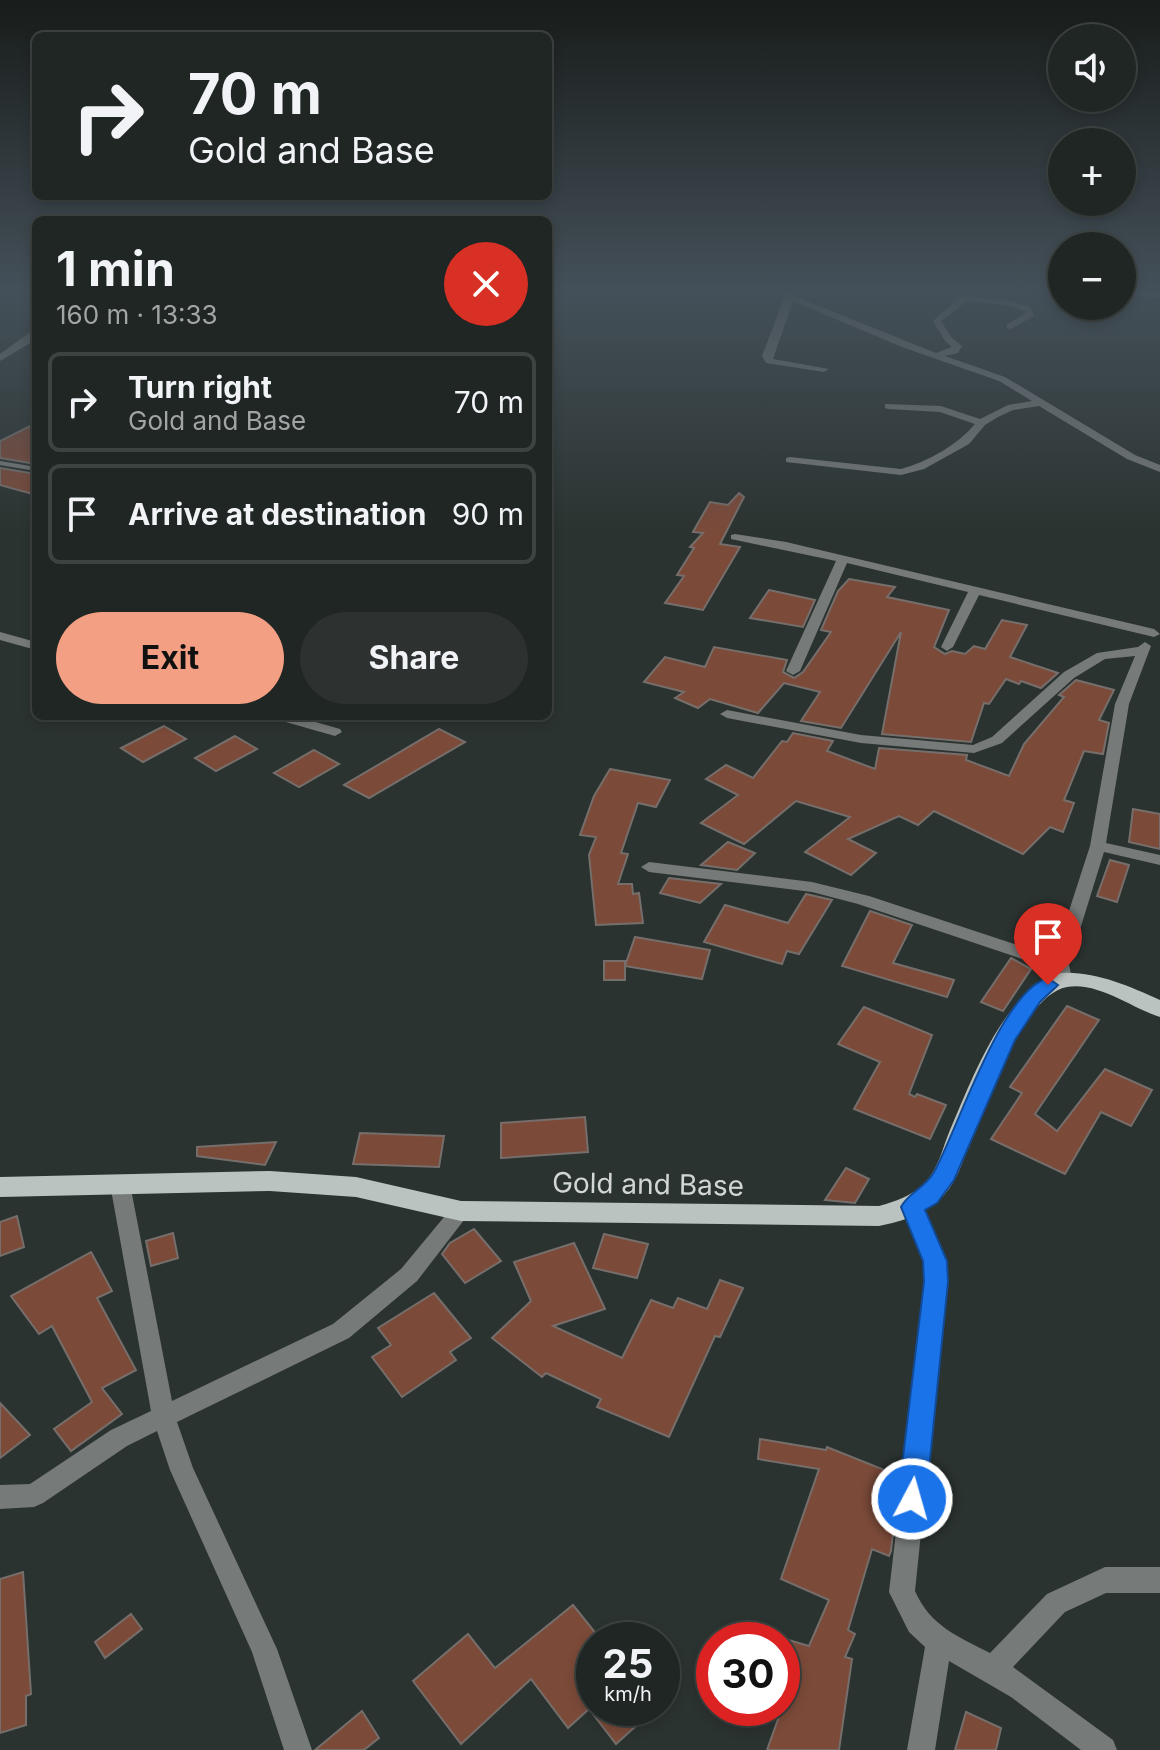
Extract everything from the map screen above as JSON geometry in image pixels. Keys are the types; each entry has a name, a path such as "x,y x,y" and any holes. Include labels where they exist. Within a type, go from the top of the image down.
{"main road":[{"path":"1062,972 1134,996 1160,1009"},
{"name":"Gold and Base","path":"0,1187 270,1181 356,1187 461,1211 867,1218 912,1207 929,1197 942,1180 981,1088 1012,1028 1033,997 1062,972"}],"street":[{"path":"982,372 1002,379 1131,457 1160,469"},
{"path":"790,460 901,472 920,467 965,442 981,423 1011,407 1038,403"},
{"path":"888,406 941,409 981,423"},
{"path":"649,867 812,887 863,900 1062,972 1098,846 1122,704 1141,651 1157,630 786,545 735,537"},
{"path":"793,671 843,559"},
{"path":"947,647 975,590"},
{"path":"0,636 32,645"},
{"path":"727,714 861,739 974,749 997,740 1069,675 1102,656 1141,651"},
{"path":"294,720 335,732"},
{"path":"1098,846 1160,860"},
{"path":"120,1184 163,1416 182,1470 264,1649 298,1750"},
{"path":"912,1207 935,1261 936,1282 902,1592 911,1617 939,1643 993,1669 1103,1750"},
{"path":"0,1497 34,1495 119,1438 341,1331 409,1275 461,1211"},
{"path":"993,1669 1056,1603 1105,1580 1160,1580"},
{"path":"921,1750 939,1643"}],"lane":[{"path":"0,463 32,468"}],"building":[{"path":"32,425 32,463 0,458 0,441"},
{"path":"0,468 32,473 32,494 0,485"},
{"path":"739,493 744,497 720,544 740,547 703,610 665,603 684,576 677,575 694,548 690,547 703,533 693,532 710,502 728,505"},
{"path":"849,579 895,587 887,597 949,610 934,647 945,654 952,651 965,654 974,646 985,649 1002,620 1027,625 1010,657 1058,673 1041,688 1006,679 989,704 984,703 971,742 882,734 901,632 841,728 801,721 820,692 784,683 758,713 710,699 698,708 675,698 684,692 644,682 665,657 705,667 714,647 787,660 783,672 794,678 803,672 831,632 821,630 838,591"},
{"path":"769,590 815,600 803,627 750,618"},
{"path":"1076,680 1114,690 1099,720 1109,723 1103,754 1084,751 1064,800 1074,803 1063,832 1050,827 1023,854 934,811 918,825 899,816 848,839 876,853 851,875 805,852 850,817 796,801 744,844 701,823 738,795 706,779 726,765 753,778 782,741 787,742 793,733 833,741 827,751 875,769 879,748 967,755 966,760 1009,776 1024,744 1064,697 1059,695"},
{"path":"164,726 186,739 143,762 121,748"},
{"path":"439,729 465,742 369,798 344,785"},
{"path":"235,736 257,749 216,771 195,758"},
{"path":"314,750 339,764 299,787 274,773"},
{"path":"610,769 670,780 656,807 638,803 621,853 628,854 618,884 632,884 633,894 639,893 643,923 596,925 589,855 596,837 580,835 594,796"},
{"path":"1133,809 1160,814 1160,849 1129,842"},
{"path":"728,842 755,853 737,870 701,865"},
{"path":"1110,860 1129,865 1117,902 1097,896"},
{"path":"669,878 721,884 700,903 660,893"},
{"path":"806,894 832,900 799,954 787,951 782,964 704,942 725,905 788,923"},
{"path":"870,911 912,925 893,963 954,980 947,997 842,966"},
{"path":"1032,925 1053,937 1038,949 1015,938"},
{"path":"635,937 710,950 702,979 625,966"},
{"path":"1011,958 1031,969 1003,1011 981,1002"},
{"path":"604,961 625,961 625,980 604,980"},
{"path":"1067,1006 1099,1020 1035,1114 1057,1131 1105,1069 1152,1090 1131,1126 1101,1112 1065,1174 991,1139 1022,1093 1010,1087"},
{"path":"864,1007 932,1035 909,1094 946,1105 930,1139 854,1109 880,1062 838,1044"},
{"path":"585,1117 588,1152 501,1158 501,1123"},
{"path":"360,1133 444,1136 439,1167 353,1164"},
{"path":"276,1142 265,1165 197,1156 197,1147"},
{"path":"846,1168 869,1179 855,1203 825,1200"},
{"path":"17,1216 24,1247 0,1256 0,1222"},
{"path":"474,1229 501,1261 465,1283 442,1254 450,1243"},
{"path":"173,1233 178,1258 151,1266 146,1241"},
{"path":"604,1234 648,1244 637,1278 593,1268"},
{"path":"574,1243 605,1309 553,1326 622,1358 651,1300 673,1308 678,1298 707,1309 720,1280 743,1288 720,1337 715,1336 669,1437 597,1407 601,1399 546,1373 542,1377 492,1338 531,1301 514,1262"},
{"path":"91,1252 112,1291 97,1298 136,1370 102,1388 122,1414 71,1451 54,1429 92,1402 52,1326 39,1334 11,1296"},
{"path":"434,1293 471,1338 450,1352 456,1360 402,1397 372,1357 391,1345 378,1328"},
{"path":"0,1403 30,1435 0,1458"},
{"path":"760,1439 826,1450 827,1447 892,1473 878,1518 894,1524 891,1551 889,1556 872,1549 848,1630 855,1634 845,1657 852,1659 839,1750 767,1750 776,1726 800,1726 800,1643 809,1646 829,1600 781,1579 819,1469 758,1459"},
{"path":"23,1572 31,1694 26,1696 26,1725 0,1733 0,1579"},
{"path":"573,1605 587,1622 576,1622 576,1721 568,1728 531,1679 461,1744 413,1681 468,1634 495,1668"},
{"path":"131,1614 142,1629 105,1658 95,1642"},
{"path":"362,1711 379,1738 364,1750 315,1750"},
{"path":"966,1712 1001,1728 996,1750 955,1750"},
{"path":"602,1726 636,1726 616,1744"}],"route":[{"path":"912,1499 936,1282 935,1261 912,1207 929,1197 942,1180 1005,1038 1033,997 1048,985"}]}
